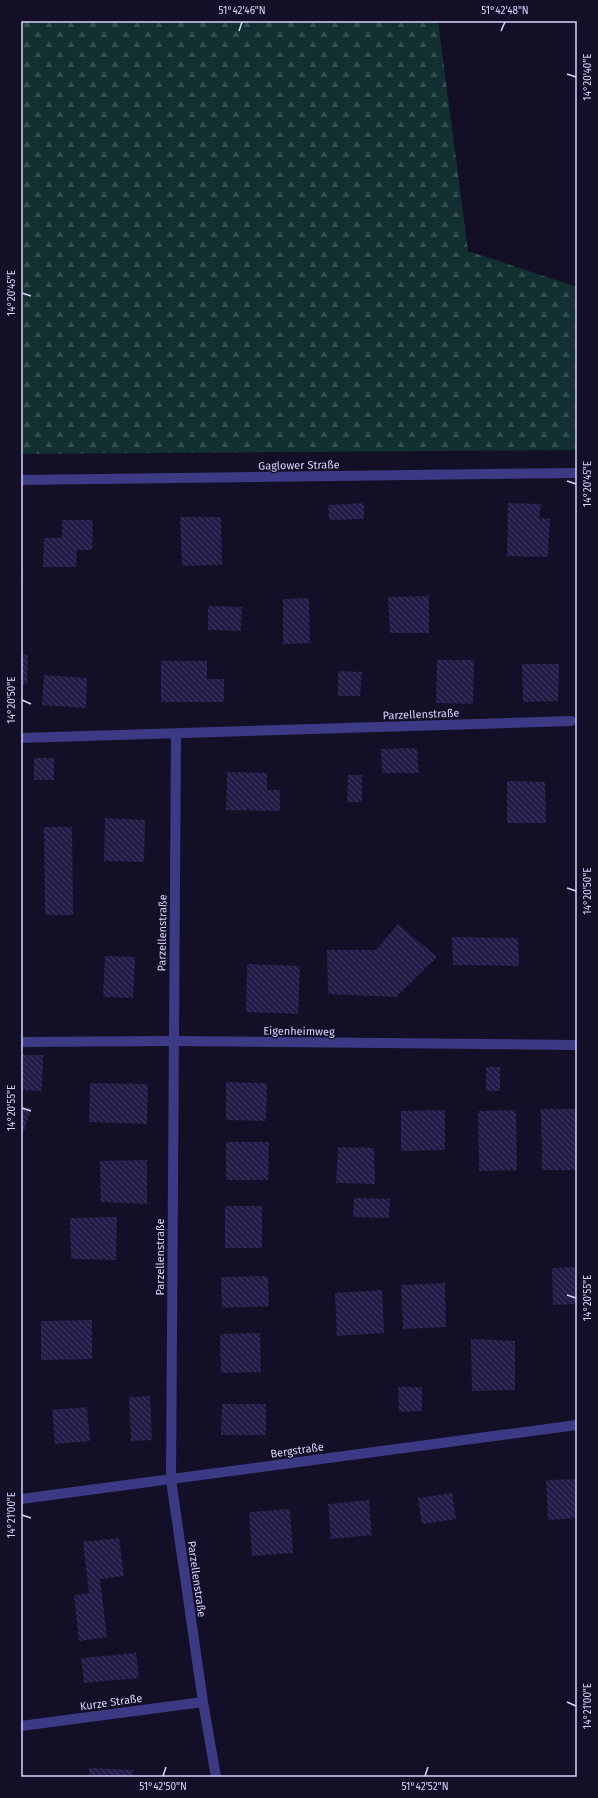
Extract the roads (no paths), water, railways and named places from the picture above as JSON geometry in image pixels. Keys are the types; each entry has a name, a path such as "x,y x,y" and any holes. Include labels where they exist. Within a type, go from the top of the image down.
{"street":[{"name":"Gaglower Straße","path":"21,480 577,473"},
{"name":"Parzellenstraße","path":"21,738 571,721"},
{"name":"Parzellenstraße","path":"176,734 170,1480 203,1702 216,1777"},
{"name":"Eigenheimweg","path":"21,1042 173,1041 577,1045"},
{"name":"Bergstraße","path":"21,1499 577,1425"},
{"name":"Kurze Straße","path":"21,1726 203,1702"}]}
